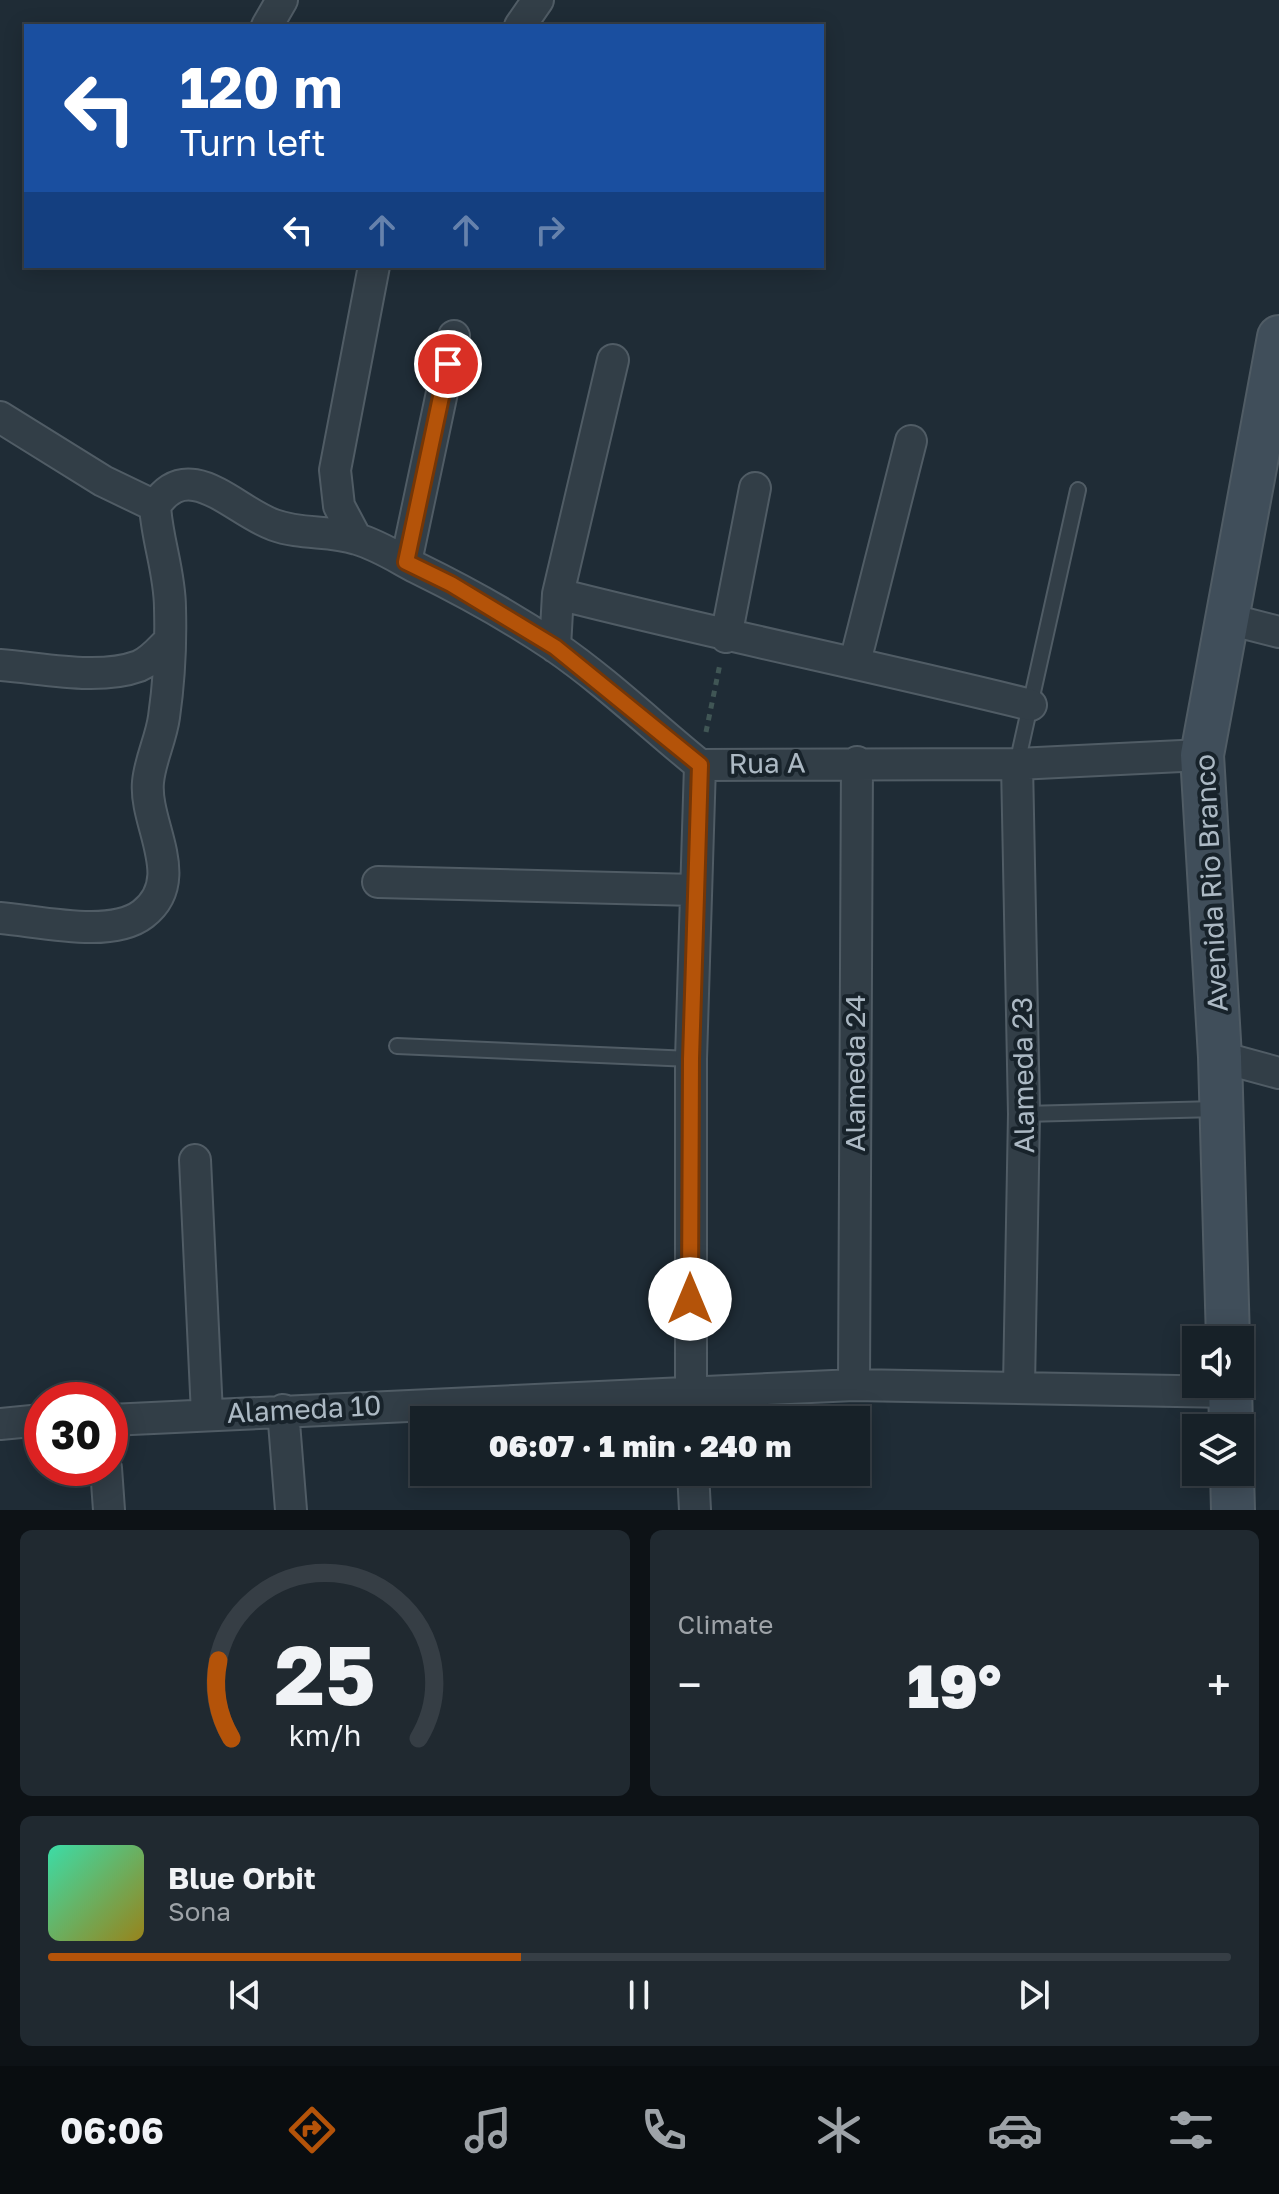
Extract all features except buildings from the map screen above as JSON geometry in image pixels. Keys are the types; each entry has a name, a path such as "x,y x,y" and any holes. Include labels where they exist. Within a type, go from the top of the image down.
{"street":[{"path":"268,24 282,0"},
{"path":"521,24 538,0"},
{"path":"356,538 339,506 335,470 374,268"},
{"path":"406,562 454,336"},
{"name":"Avenida Rio Branco","path":"1228,1326 1220,1057 1202,755 1272,413 1279,337"},
{"path":"555,647 558,594 613,360"},
{"path":"0,417 103,481 155,506"},
{"path":"855,662 911,441"},
{"path":"0,918 106,928 129,922 144,913 157,898 163,883 163,856 148,802 148,781 164,716 169,585 157,534 155,506 166,489 181,483 218,493 272,525 293,531 356,538 451,584 555,647 700,765"},
{"path":"726,637 755,488"},
{"path":"558,594 726,637 855,662 1031,705"},
{"path":"1228,619 1279,632"},
{"path":"0,665 101,672 151,659 168,642"},
{"name":"Rua A","path":"691,1406 691,1059 700,765 857,762 1017,764 1202,755"},
{"name":"Alameda 24","path":"854,1385 857,762"},
{"name":"Alameda 23","path":"1017,764 1024,1114 1019,1386"},
{"path":"378,882 695,890"},
{"path":"1220,1057 1279,1073"},
{"path":"195,1160 207,1414"},
{"name":"Alameda 10","path":"128,1419 690,1390 854,1385 1019,1386 1230,1401"},
{"path":"283,1410 291,1510"},
{"path":"0,1424 24,1422"},
{"path":"107,1486 109,1510"},
{"path":"694,1486 695,1510"},
{"path":"1232,1486 1233,1510"}],"lane":[{"path":"1017,764 1078,490"},
{"path":"397,1046 691,1059"},
{"path":"1024,1114 1222,1109"}],"path":[{"path":"700,765 726,637"}],"route":[{"path":"448,364 406,562 451,584 555,647 700,765 691,1059 690,1299"}]}
